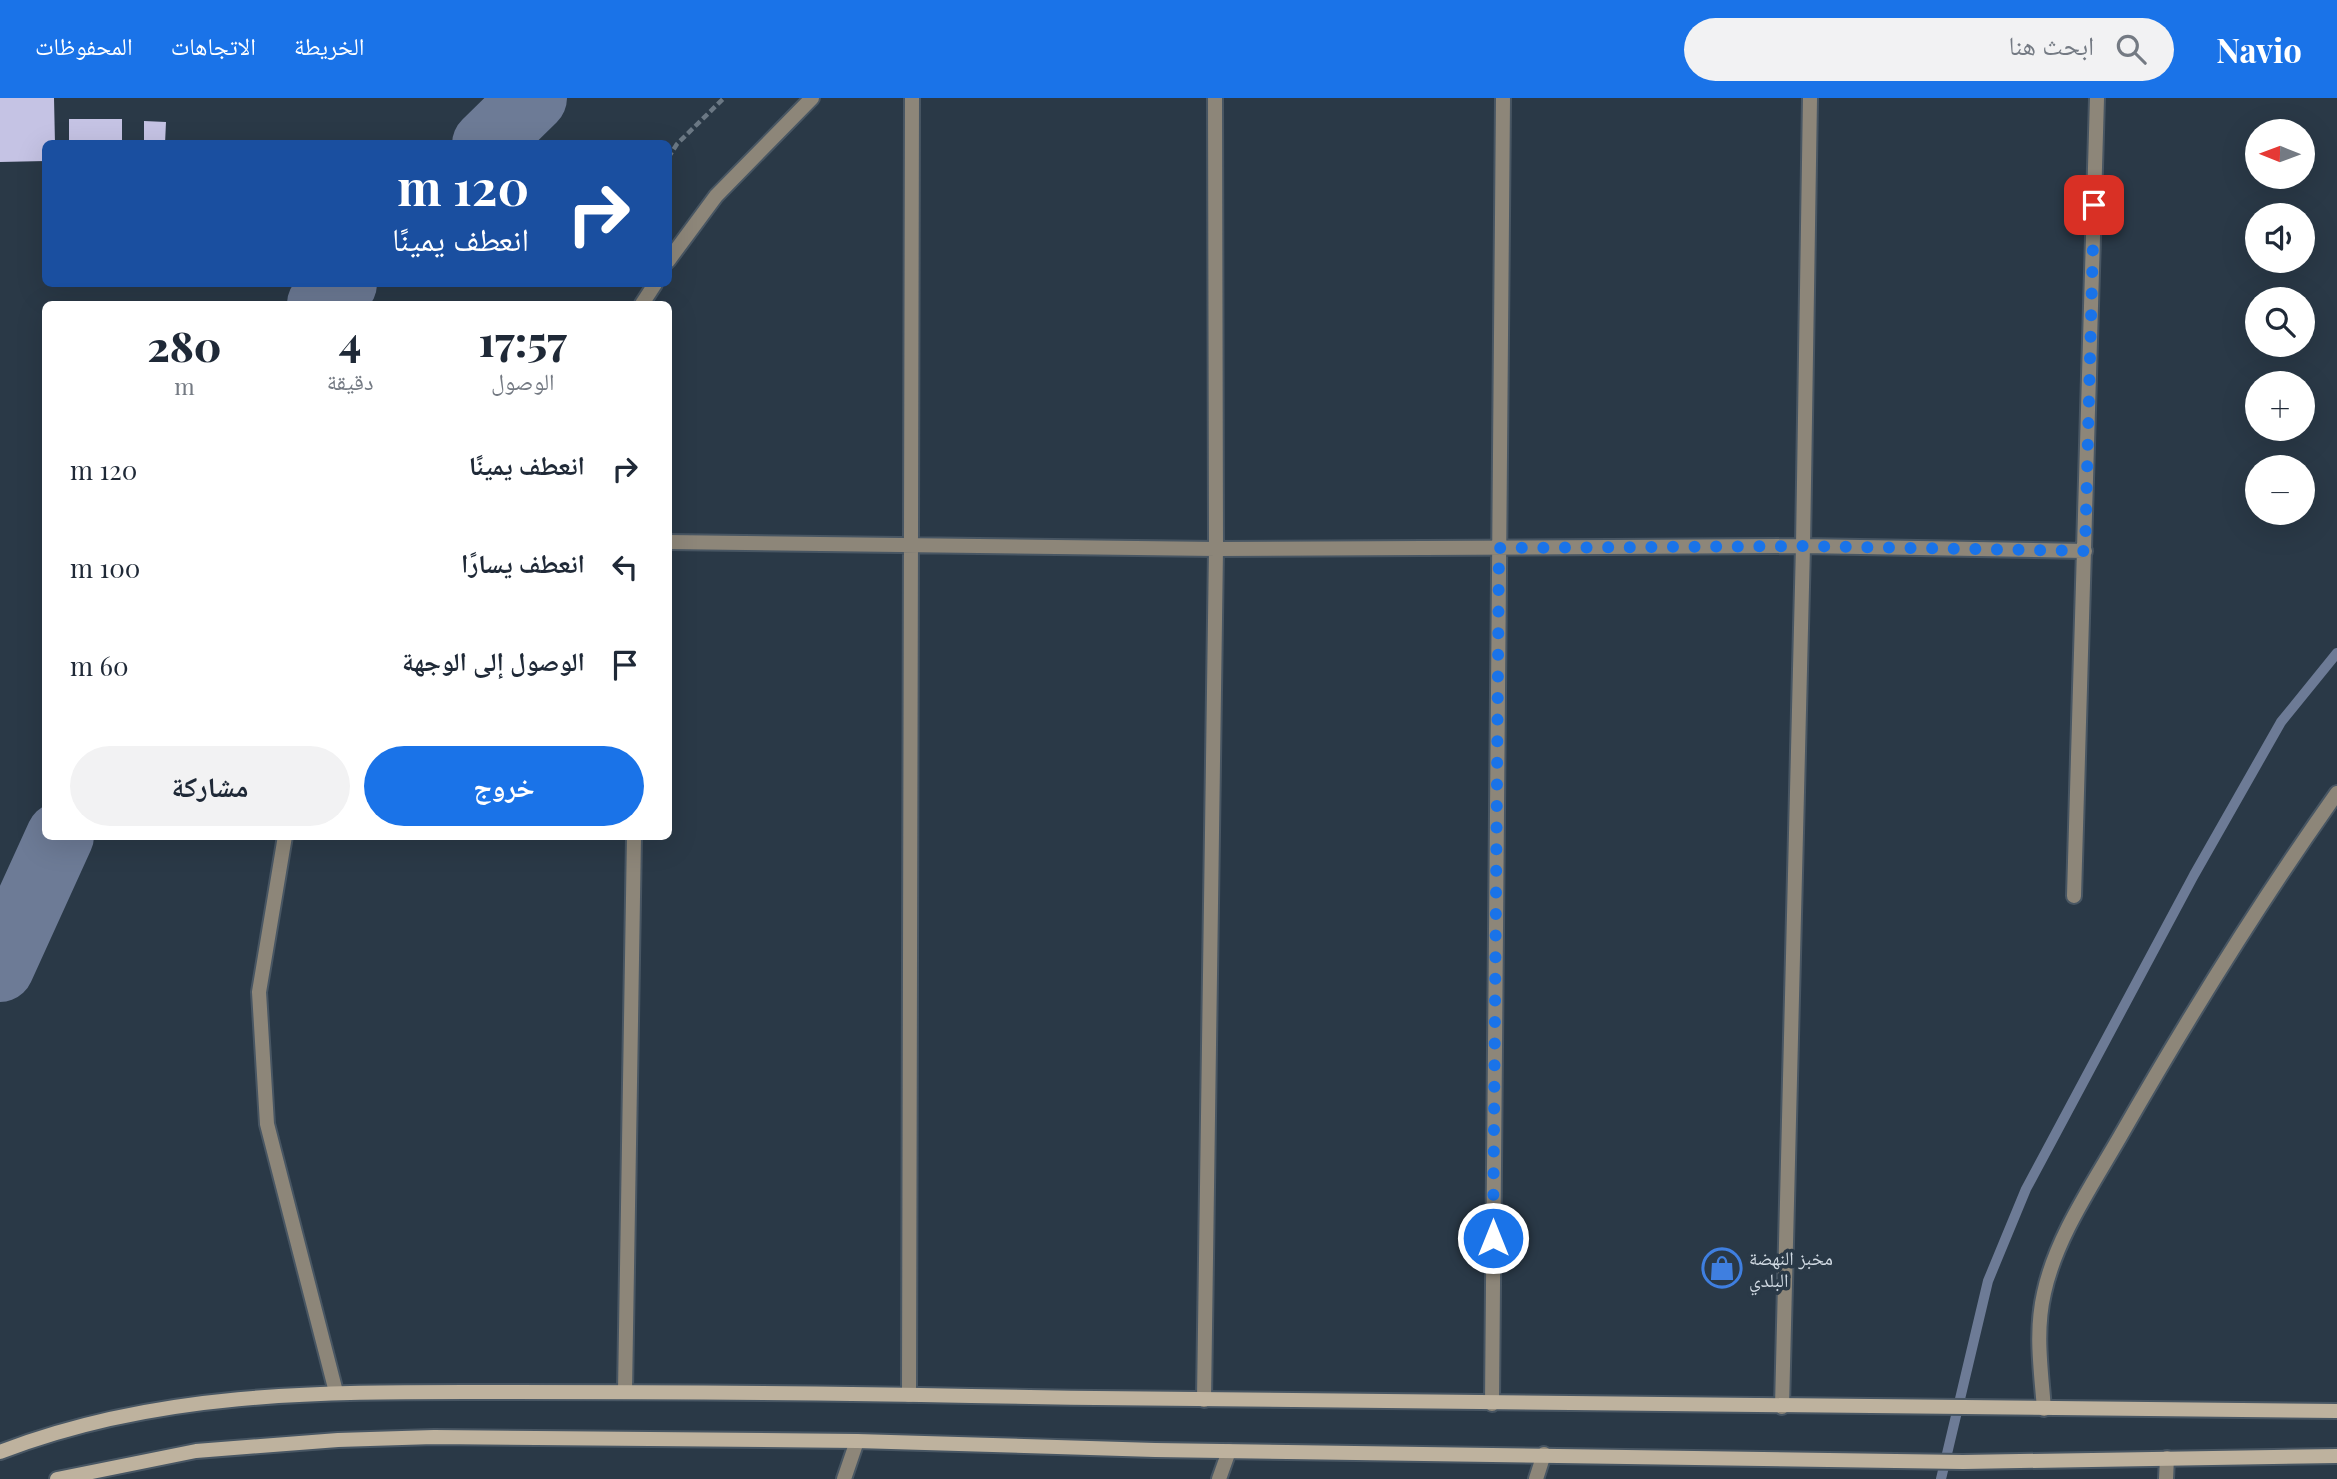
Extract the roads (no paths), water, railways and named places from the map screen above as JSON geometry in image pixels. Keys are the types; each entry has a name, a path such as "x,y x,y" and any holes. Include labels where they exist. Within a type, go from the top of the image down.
{"main road":[{"path":"0,1452 58,1432 141,1411 187,1403 336,1392 625,1392 1978,1410 2337,1411"},
{"path":"57,1479 196,1451 338,1440 447,1437 857,1441 1229,1451 1963,1462 2337,1456"}],"street":[{"path":"672,256 716,196 812,98"},
{"path":"909,1395 912,98"},
{"path":"1204,1400 1216,549 1215,98"},
{"path":"1492,1404 1503,98"},
{"path":"1782,1407 1803,546 1810,98"},
{"path":"2074,896 2097,98"},
{"path":"672,542 1216,549 1803,546 2085,551"},
{"path":"2044,1409 2038,1334 2044,1291 2061,1246 2138,1104 2279,876 2337,793"},
{"path":"284,840 259,992 267,1124 336,1392"},
{"path":"625,1392 634,840"},
{"path":"844,1479 857,1441"},
{"path":"1219,1479 1229,1451"},
{"path":"1535,1479 1544,1454"},
{"path":"2166,1458 2166,1479"}],"waterway":[{"path":"490,140 533,98"},
{"path":"324,301 340,287"},
{"path":"1941,1479 1988,1281 2026,1189 2194,875 2281,722 2337,653"},
{"path":"0,968 58,840"}],"place":[{"name":"مخبز النهضة البلدي","path":"1722,1268"}]}
